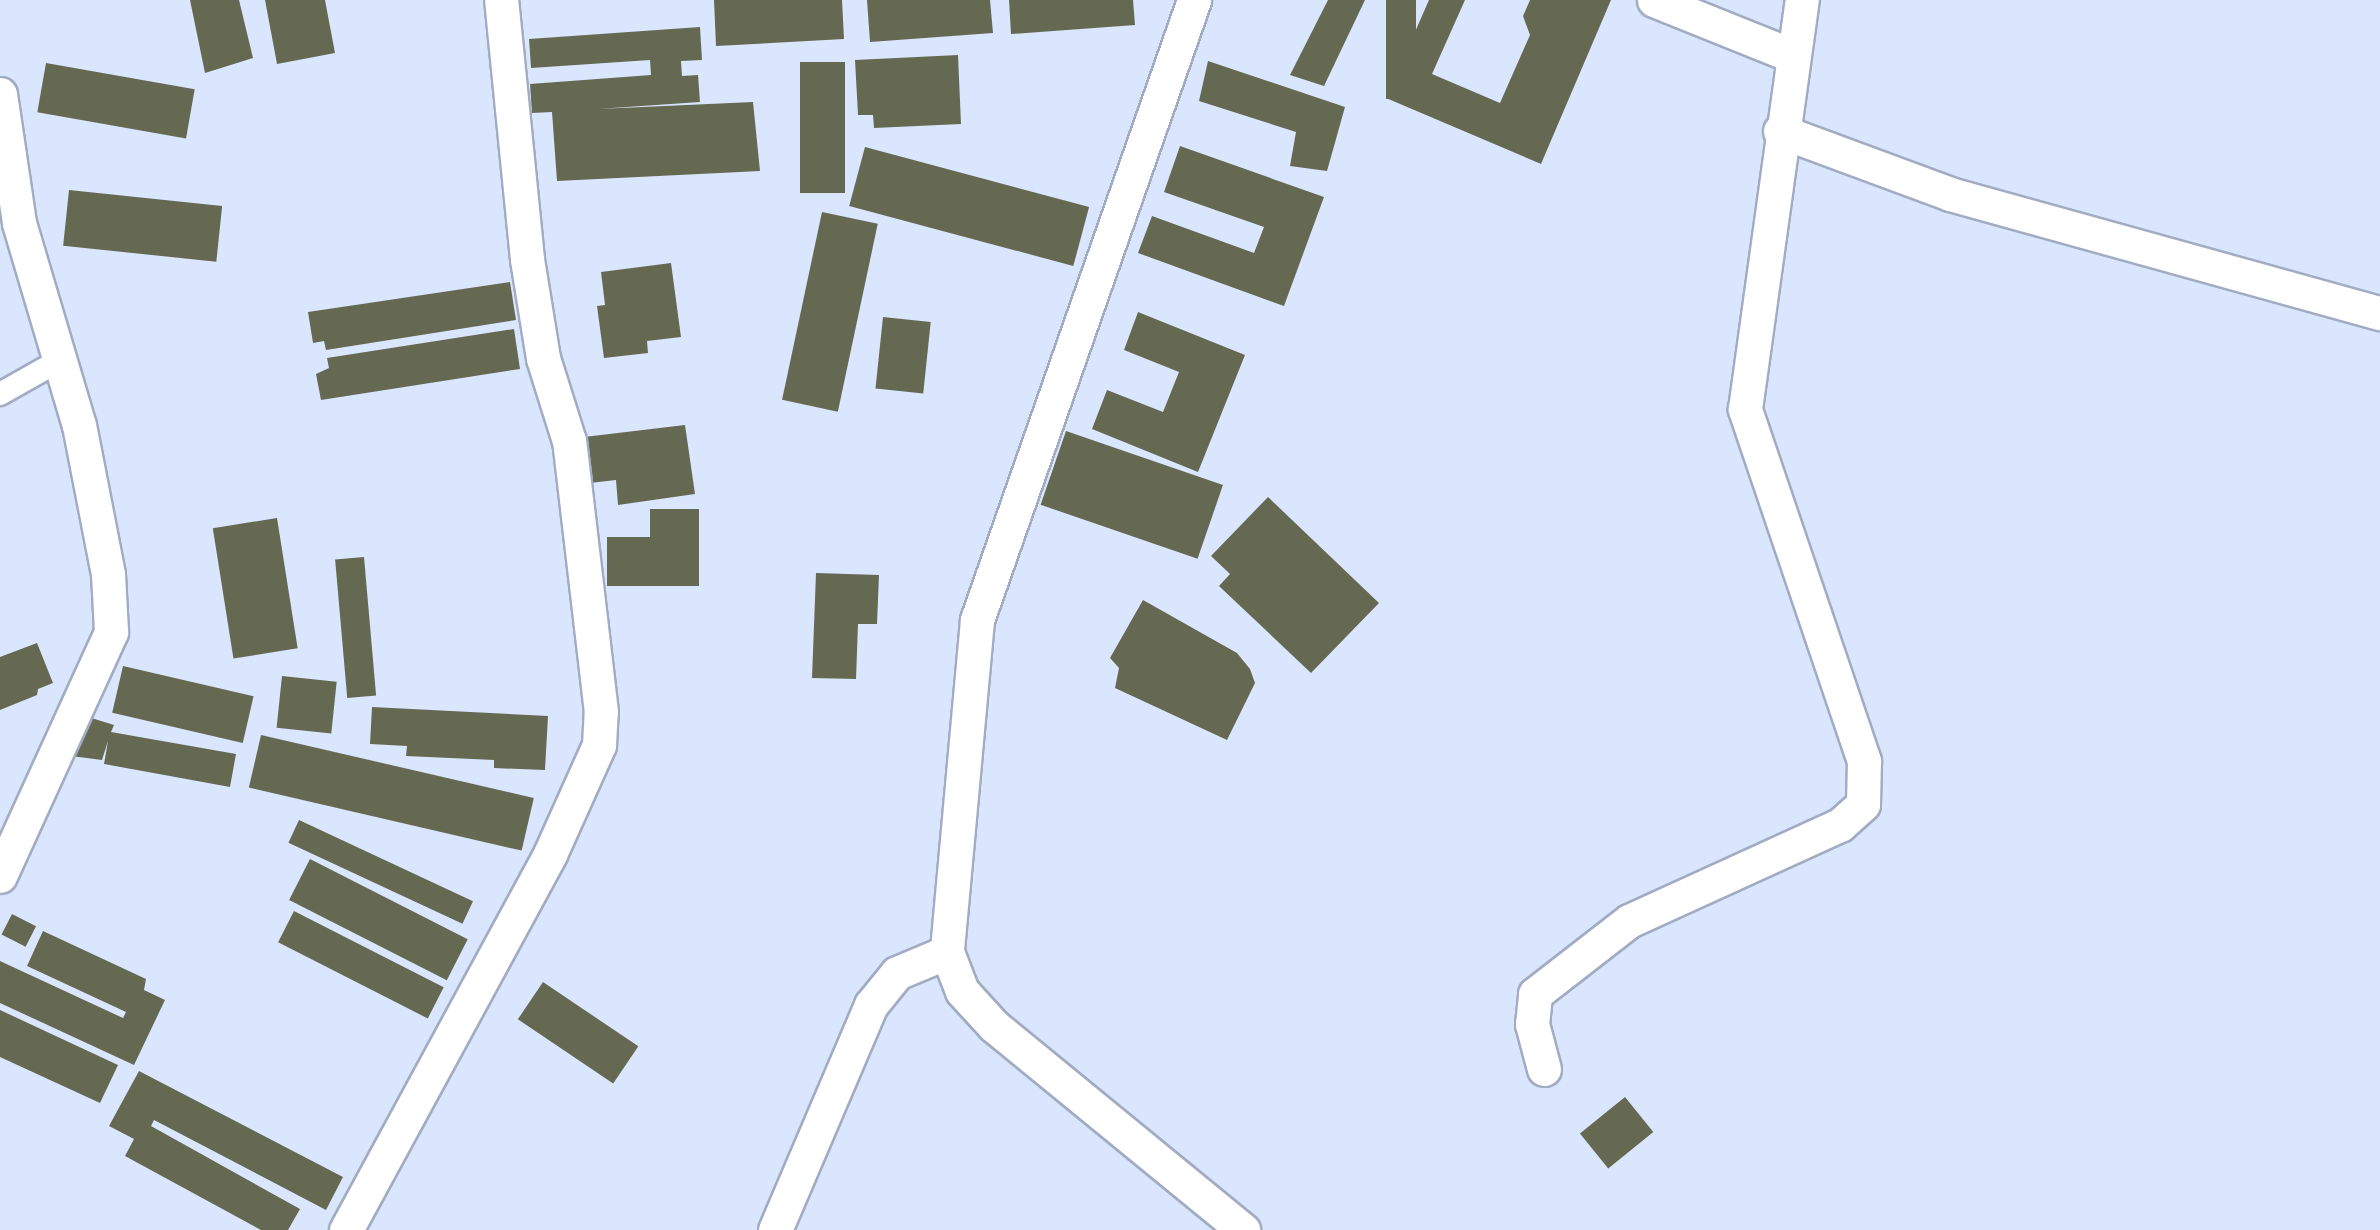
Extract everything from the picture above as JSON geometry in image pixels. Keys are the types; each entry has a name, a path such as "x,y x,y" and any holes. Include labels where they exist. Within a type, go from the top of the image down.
{"street":[{"path":"346,1230 550,854 599,745 601,712 569,441 543,358 527,259 501,0"},
{"path":"1194,0 977,620 947,952 962,991 994,1026 1242,1230"},
{"path":"1654,0 1791,55"},
{"path":"1544,1069 1532,1024 1535,994 1629,921 1840,825 1863,804 1864,761 1745,409 1780,131 1802,0"},
{"path":"0,94 19,223 79,425 108,574 111,632 0,876"},
{"path":"1780,131 1950,194 2380,313"},
{"path":"775,1230 871,1005 897,973 947,952"}],"lane":[{"path":"0,394 60,360"}],"building":[{"path":"190,0 239,0 253,58 205,73"},
{"path":"265,0 325,0 335,53 277,64"},
{"path":"714,0 842,0 844,39 716,46"},
{"path":"867,0 990,0 993,33 870,42"},
{"path":"1009,0 1133,0 1135,25 1011,34"},
{"path":"1328,0 1365,0 1324,86 1290,75"},
{"path":"1386,0 1416,0 1416,99 1386,99"},
{"path":"1429,0 1465,0 1432,74 1500,103 1530,35 1523,16 1530,0 1611,0 1541,164 1386,98"},
{"path":"700,27 702,60 681,61 682,76 698,75 700,102 598,109 753,102 760,171 557,181 552,112 532,113 530,84 651,75 650,60 531,68 529,39"},
{"path":"958,55 961,124 874,128 873,115 858,115 855,60"},
{"path":"1208,61 1345,107 1327,171 1290,166 1296,132 1199,101"},
{"path":"800,62 845,62 845,193 800,193"},
{"path":"46,63 195,89 186,138 37,112"},
{"path":"1180,146 1324,197 1284,306 1138,253 1152,216 1254,253 1264,227 1164,192"},
{"path":"865,147 1089,207 1073,266 849,206"},
{"path":"69,190 222,206 216,262 63,246"},
{"path":"822,212 878,224 838,412 782,400"},
{"path":"671,263 681,337 647,341 648,353 604,358 597,306 605,305 601,272"},
{"path":"510,282 516,320 326,350 324,341 313,343 308,312"},
{"path":"1138,312 1245,355 1198,472 1092,429 1107,390 1163,412 1179,372 1124,350"},
{"path":"883,317 931,322 923,394 875,389"},
{"path":"514,329 520,369 321,400 316,374 329,368 327,358"},
{"path":"685,425 695,494 618,505 616,480 590,483 584,437"},
{"path":"1066,431 1223,485 1198,559 1041,505"},
{"path":"1268,497 1379,603 1311,673 1219,586 1230,574 1211,556"},
{"path":"650,509 699,509 699,586 607,586 607,537 650,537"},
{"path":"277,518 298,648 233,659 213,528"},
{"path":"364,557 376,695 347,698 335,560"},
{"path":"816,573 879,575 877,624 858,624 856,679 812,678"},
{"path":"1143,600 1237,653 1250,669 1255,683 1227,740 1115,688 1119,668 1110,658"},
{"path":"37,643 53,683 38,689 37,695 0,710 0,657"},
{"path":"123,666 254,696 243,743 112,713"},
{"path":"282,676 337,682 331,733 277,728"},
{"path":"372,707 548,716 545,770 494,768 494,760 406,756 407,746 370,744"},
{"path":"85,716 114,725 111,732 236,754 230,787 104,764 108,741 102,760 71,756"},
{"path":"261,735 534,798 522,851 249,788"},
{"path":"299,820 473,901 462,924 288,843"},
{"path":"310,859 468,939 447,980 289,900"},
{"path":"294,911 444,987 428,1018 278,942"},
{"path":"12,914 36,926 26,947 2,934"},
{"path":"43,931 146,979 144,990 165,1000 134,1065 0,1003 0,961 123,1018 126,1012 27,966"},
{"path":"543,982 638,1046 613,1084 518,1019"},
{"path":"0,1010 118,1065 100,1103 0,1057"},
{"path":"139,1071 343,1177 326,1210 154,1120 151,1126 300,1209 288,1230 261,1230 125,1156 134,1139 109,1126"},
{"path":"1625,1097 1653,1132 1608,1168 1580,1134"}]}
